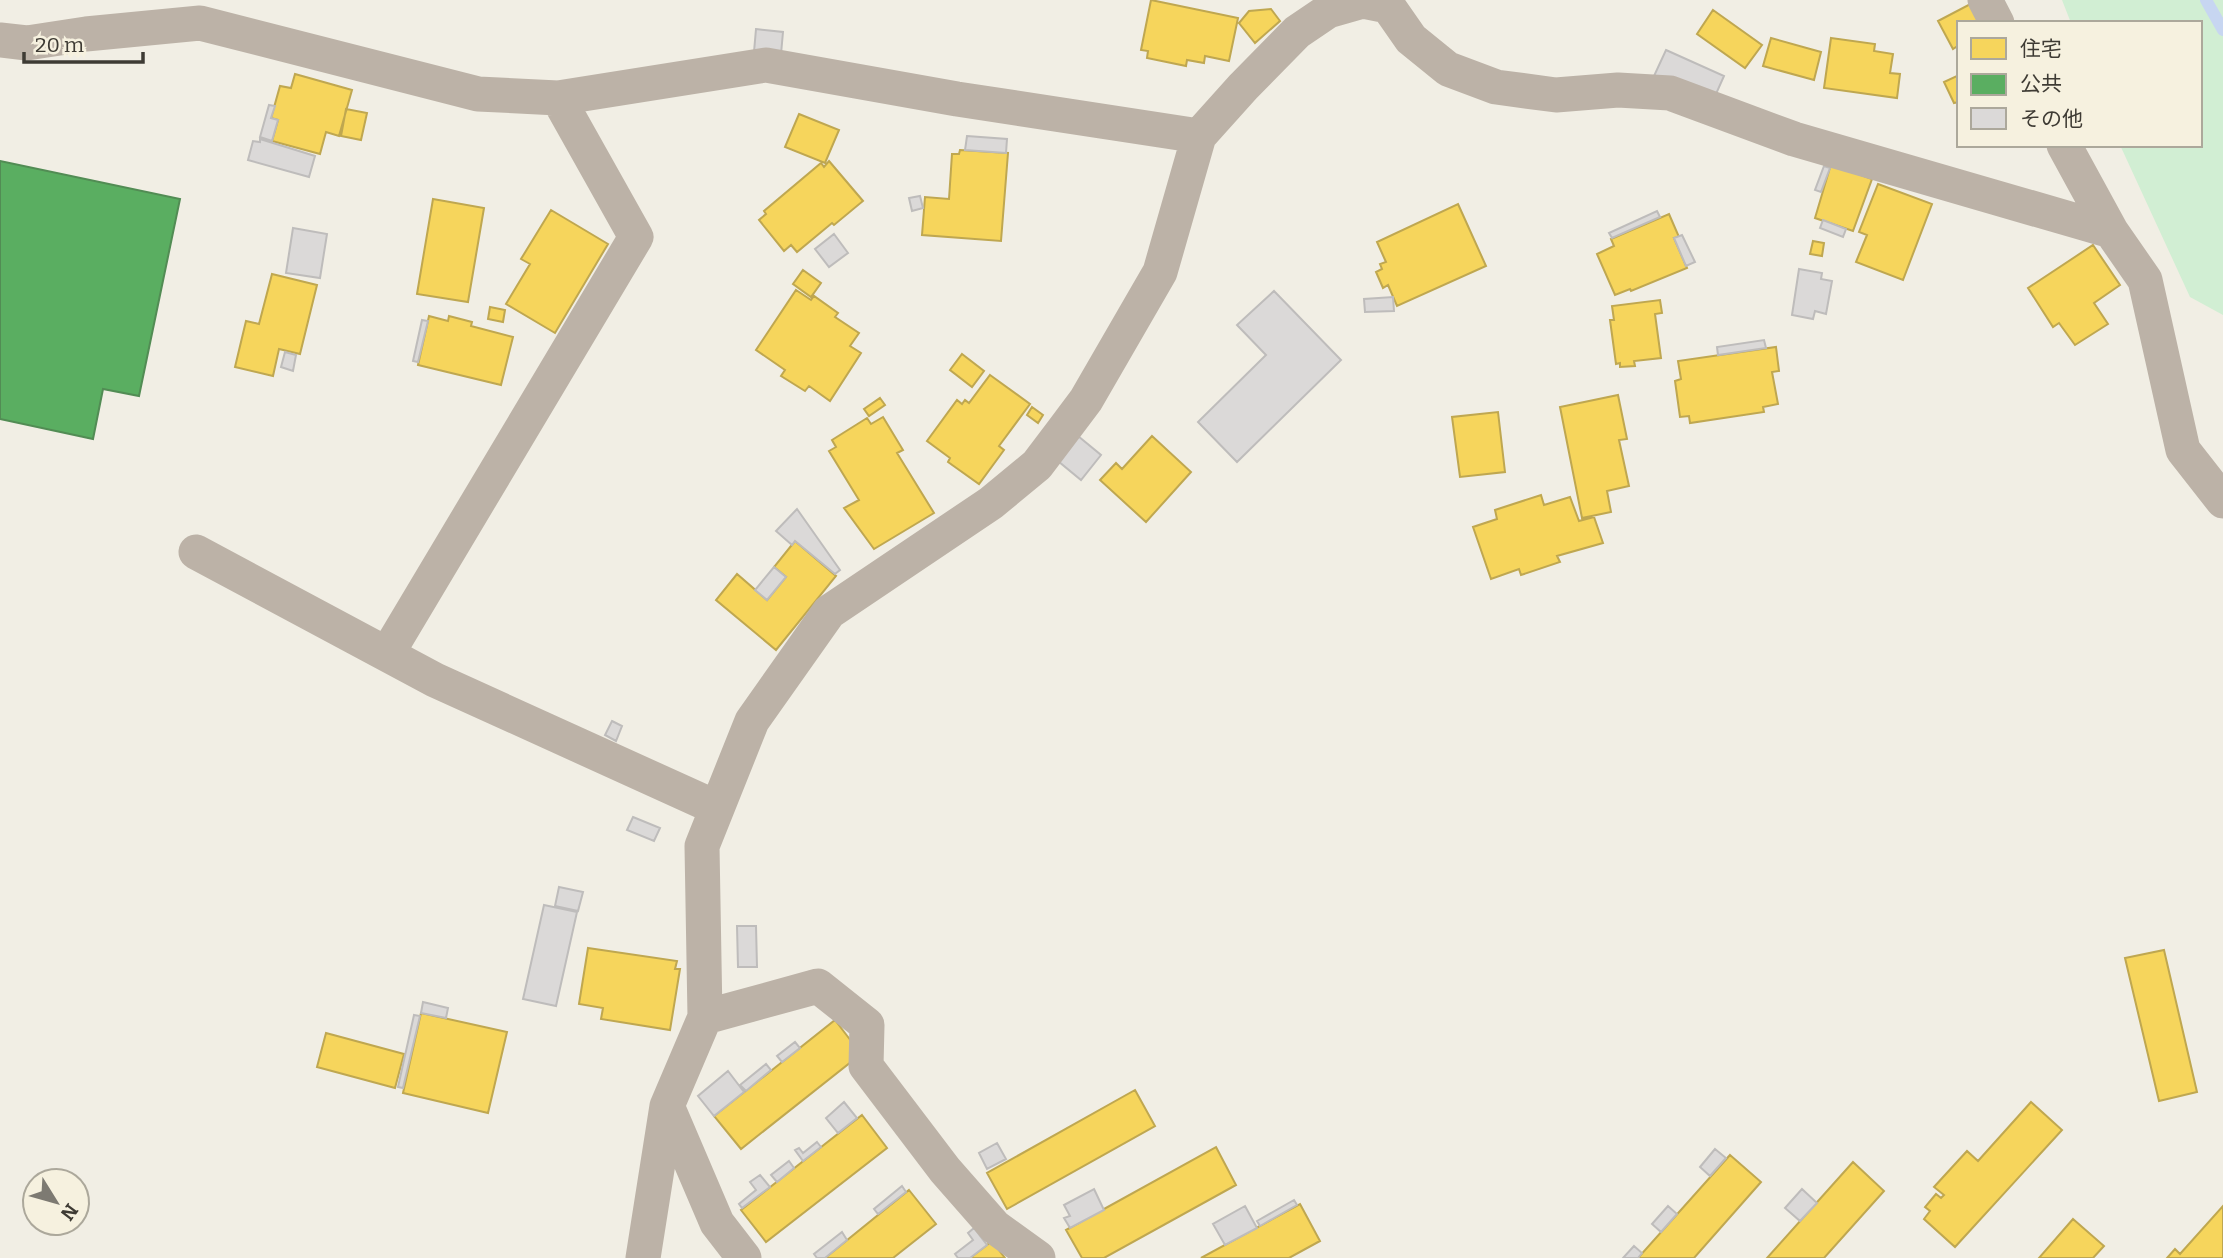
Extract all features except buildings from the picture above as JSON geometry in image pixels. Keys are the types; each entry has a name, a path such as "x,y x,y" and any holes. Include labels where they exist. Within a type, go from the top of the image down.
{"street":[{"path":"1985,0 1996,21"},
{"path":"643,1258 667,1106 705,1017 702,846 752,720 829,612 992,503 1037,465 1086,400 1160,272 1199,136 1297,32 1328,11 1363,1 1390,3 1411,39 1448,69 1496,87 1556,95 1618,90 1670,93 1794,139 2111,231"},
{"path":"0,40 27,43 86,34 200,23 478,94 558,98 766,65 957,99 1199,136"},
{"path":"387,654 636,237 558,98"},
{"path":"2065,147 2111,231 2145,280 2183,450 2223,501"},
{"path":"196,552 435,680 717,808"},
{"path":"705,1017 818,986 867,1026 866,1066 945,1170 995,1227 1038,1258"},
{"path":"667,1106 717,1223 744,1258"}],"green space":[{"path":"2062,0 2223,0 2223,315 2190,297 2121,147 2202,147 2202,21 2070,21"}],"waterway":[{"path":"2206,0 2223,30"}]}
